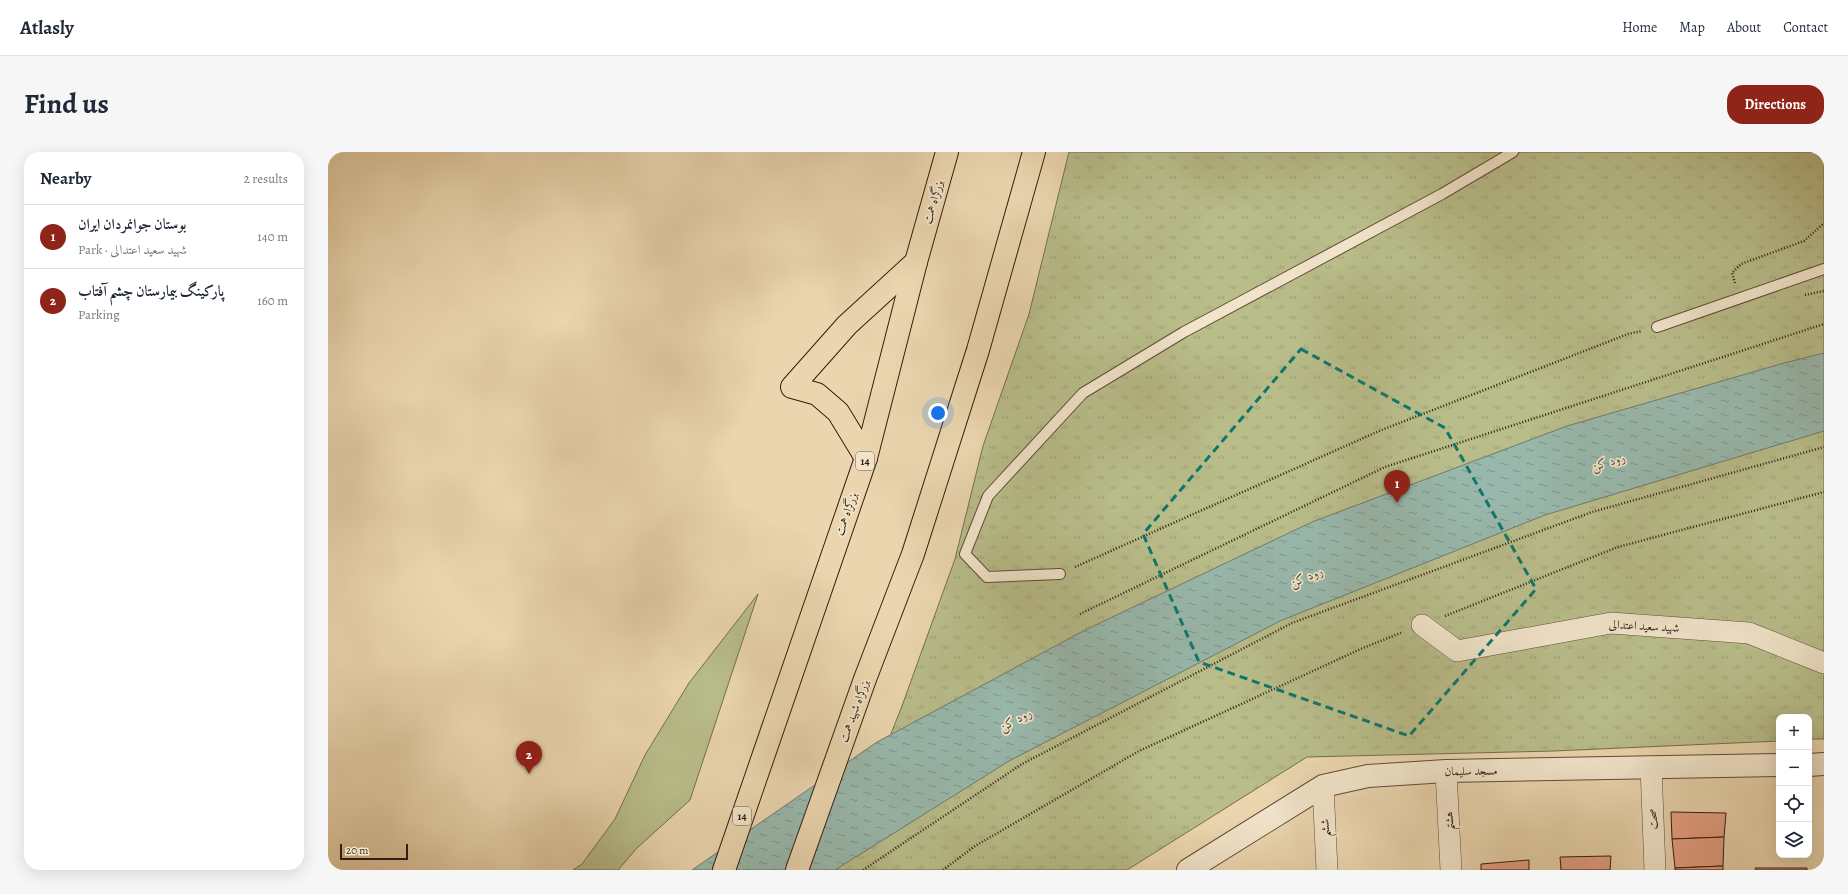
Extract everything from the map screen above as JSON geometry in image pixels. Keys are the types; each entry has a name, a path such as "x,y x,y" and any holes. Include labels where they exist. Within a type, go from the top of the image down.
{"highway":[{"name":"بزرگراه همت","path":"724,870 866,458 916,262 947,152"},
{"name":"بزرگراه شهید همت","path":"797,870 863,686 913,554 978,350 1034,152"},
{"path":"866,458 838,412 818,394 792,388 847,325 916,262"}],"street":[{"name":"شهید سعید اعتدالی","path":"1422,625 1457,651 1611,623 1749,633 1824,663"},
{"path":"1812,764 1824,764"},
{"name":"مسجد سلیمان","path":"1188,870 1323,786 1368,776 1446,772 1776,765"},
{"name":"صحت","path":"1651,767 1656,870"},
{"name":"هشتم","path":"1446,772 1451,870"},
{"name":"ششم","path":"1323,786 1327,870"}],"lane":[{"path":"1060,574 987,577 965,554 988,496 1083,393 1184,332 1442,194 1513,152"},
{"path":"1657,327 1824,269"}],"path":[{"path":"1741,298 1732,273 1741,264 1804,241 1824,223"},
{"path":"1801,296 1824,291"},
{"path":"1080,614 1385,467 1824,324"},
{"path":"1060,574 1378,431 1628,334 1657,327"},
{"path":"863,870 1022,764 1292,624 1592,512 1824,447"},
{"path":"943,870 974,846 1139,751 1363,648 1618,547 1824,492"}],"highlighted area":[{"path":"1301,349 1445,428 1536,589 1409,736 1199,662 1143,534"}],"green space":[{"path":"1069,152 1824,152 1824,739 1812,739 1812,714 1776,714 1776,741 1554,751 1307,757 1127,870 837,870 902,706 955,559 983,446 1029,314"},
{"path":"758,594 690,800 637,848 618,870 573,870 582,864 615,819 645,755 689,683"}],"water":[{"name":"رود کن","path":"1824,353 1824,431 1545,515 1280,621 1009,761 835,870 692,870 877,742 1085,630 1312,522 1567,426 1784,363"}],"building":[{"path":"1671,812 1726,813 1724,837 1672,839"},
{"path":"1724,837 1723,866 1675,868 1672,839"},
{"path":"1611,856 1610,870 1561,870 1560,857"},
{"path":"1529,860 1529,870 1481,870 1481,864"},
{"path":"1723,866 1723,870 1675,870 1675,868"},
{"path":"1755,868 1807,868 1807,870 1756,870"}],"place":[{"name":"بوستان جوانمردان ایران","path":"1397,503"},
{"name":"پاركينگ بيمارستان چشم آفتاب","path":"529,774"}]}
